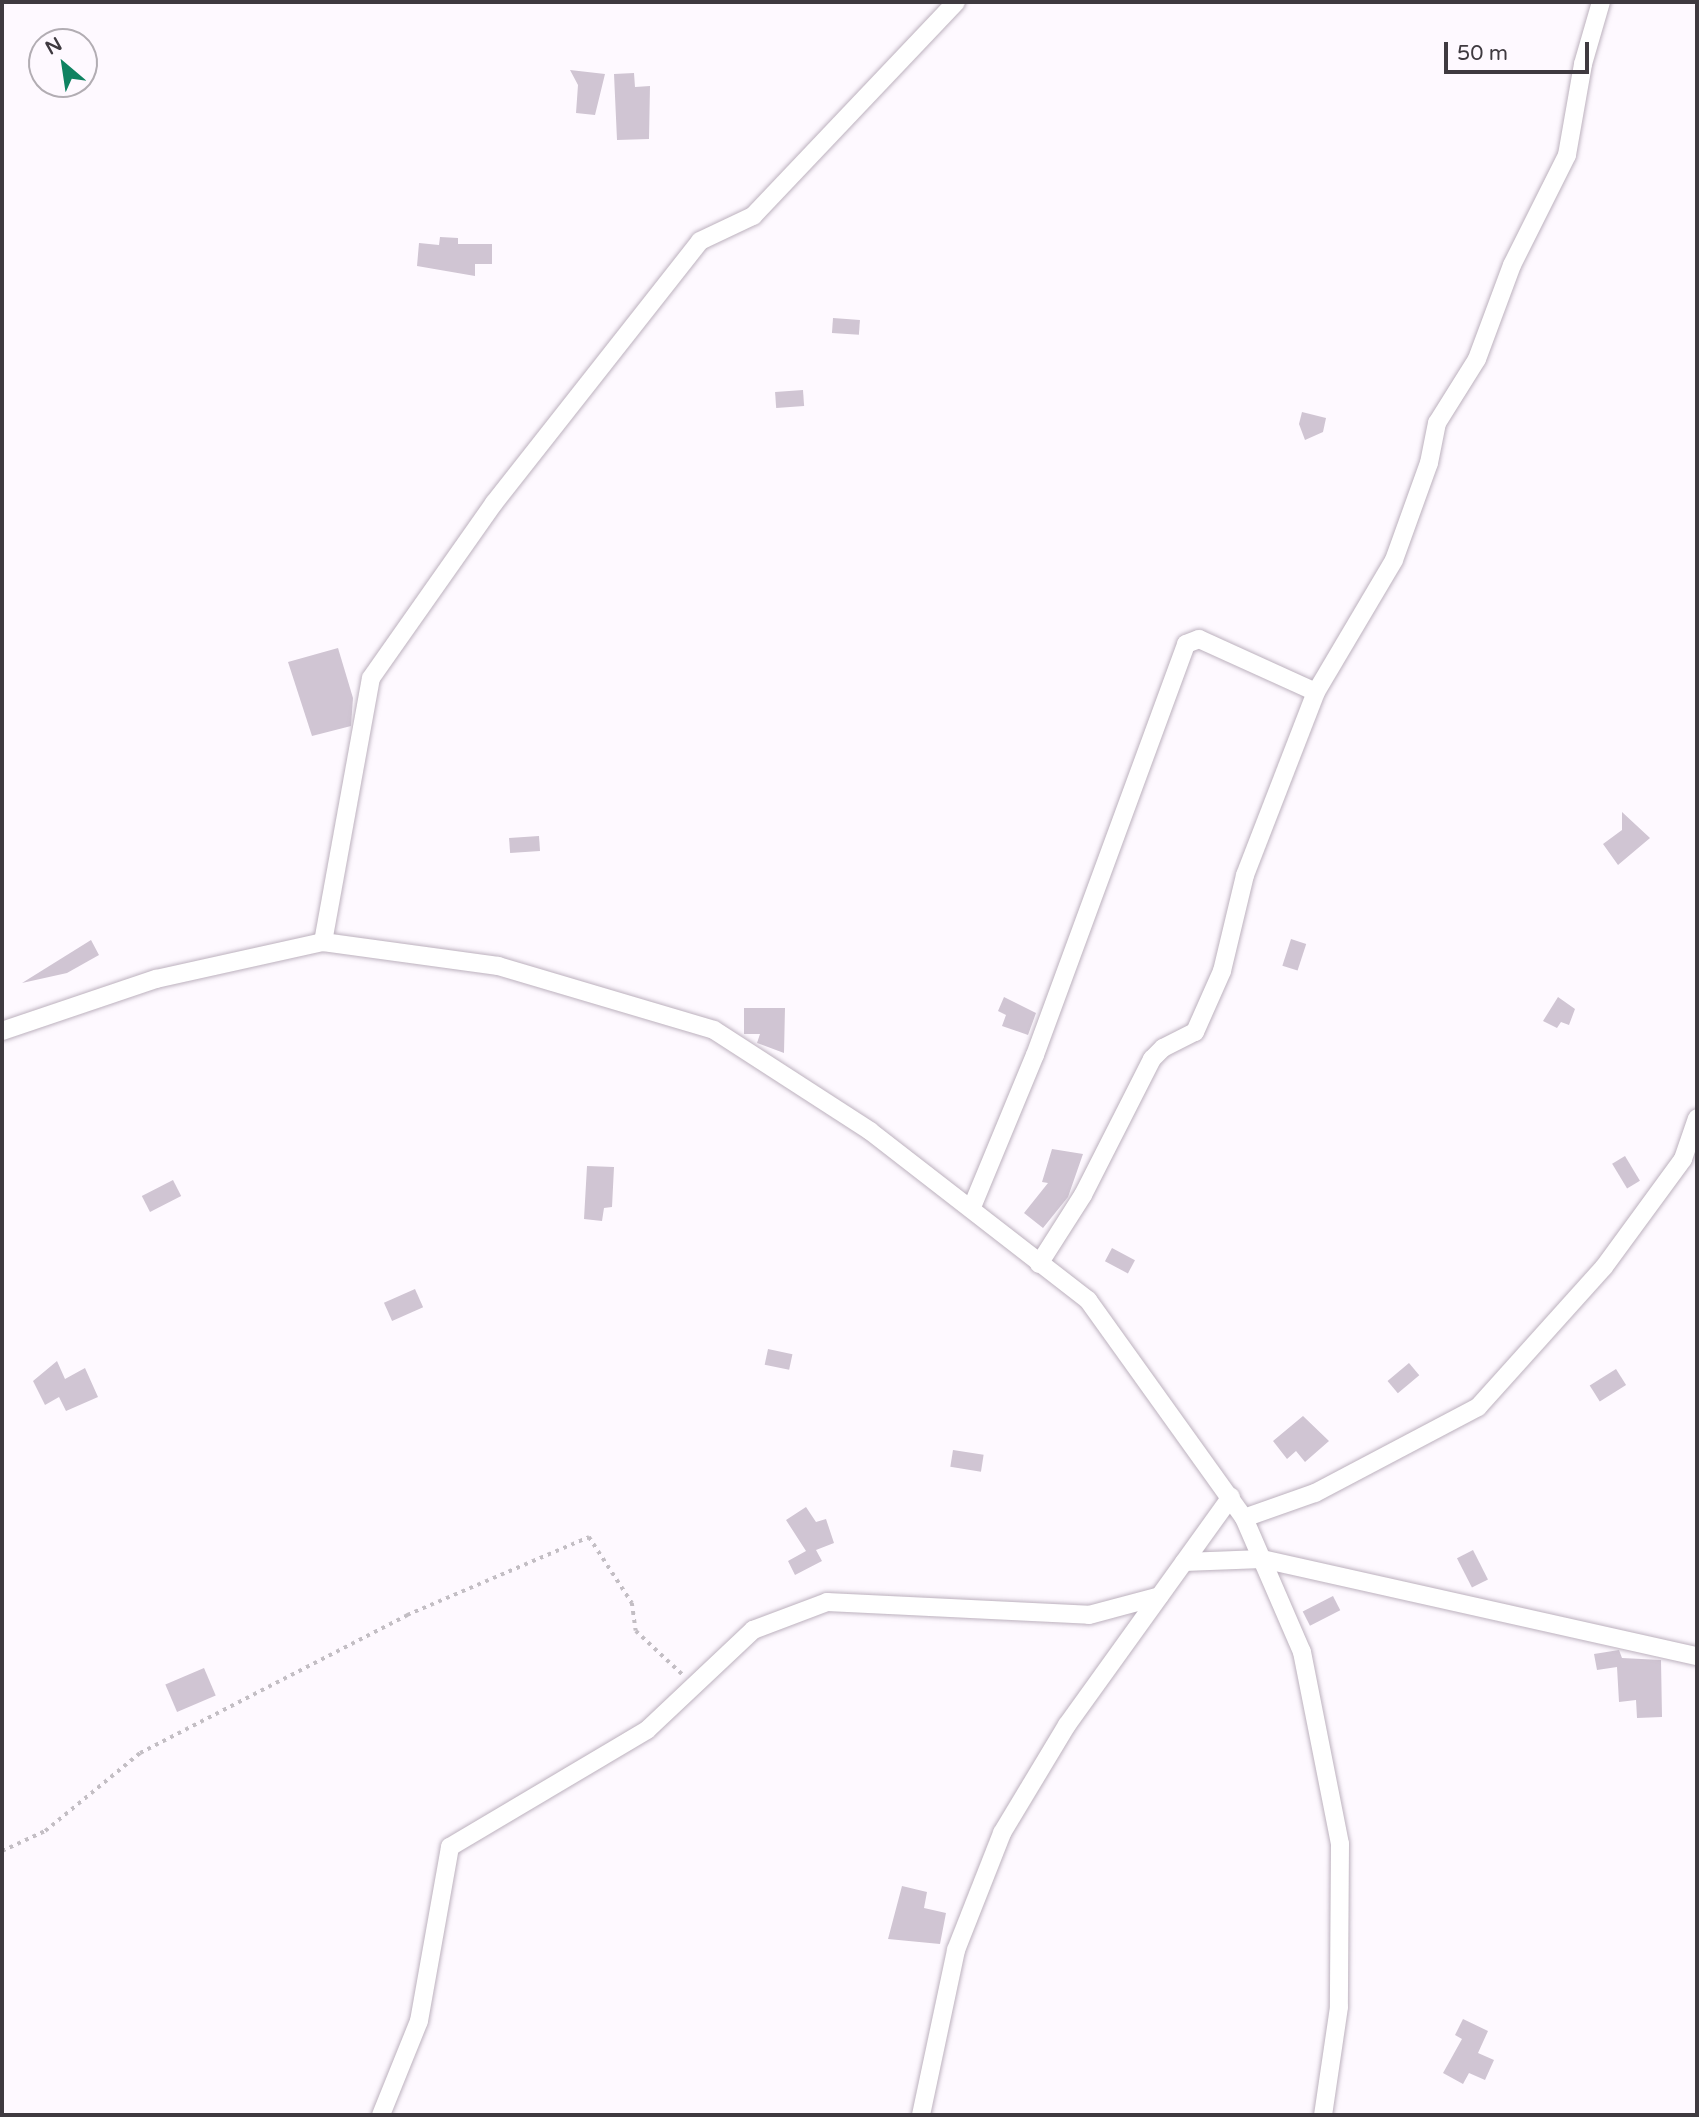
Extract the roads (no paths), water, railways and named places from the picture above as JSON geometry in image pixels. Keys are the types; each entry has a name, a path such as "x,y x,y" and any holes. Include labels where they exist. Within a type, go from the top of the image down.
{"street":[{"path":"323,942 371,678 494,503 701,241 753,216 956,2"},
{"path":"1039,1264 1083,1195 1152,1059 1195,1032 1222,971 1245,875 1316,692 1394,560 1429,463 1437,423 1477,359 1513,265 1550,196 1567,155 1601,2"},
{"path":"972,1207 1035,1055 1186,645 1199,639 1316,692"},
{"path":"2,1031 156,979 323,942 498,966 713,1030 870,1131 972,1207 1099,1313 1244,1518 1302,1651 1340,1844 1339,2007 1323,2115"},
{"path":"1244,1518 1315,1493 1478,1407 1604,1267 1683,1159 1697,1118"},
{"path":"921,2115 956,1950 1002,1833 1067,1725 1231,1497"},
{"path":"1184,1562 1262,1559 1697,1656"},
{"path":"380,2115 419,2021 450,1847 647,1730 752,1630 827,1602 1089,1615 1160,1596"}]}
